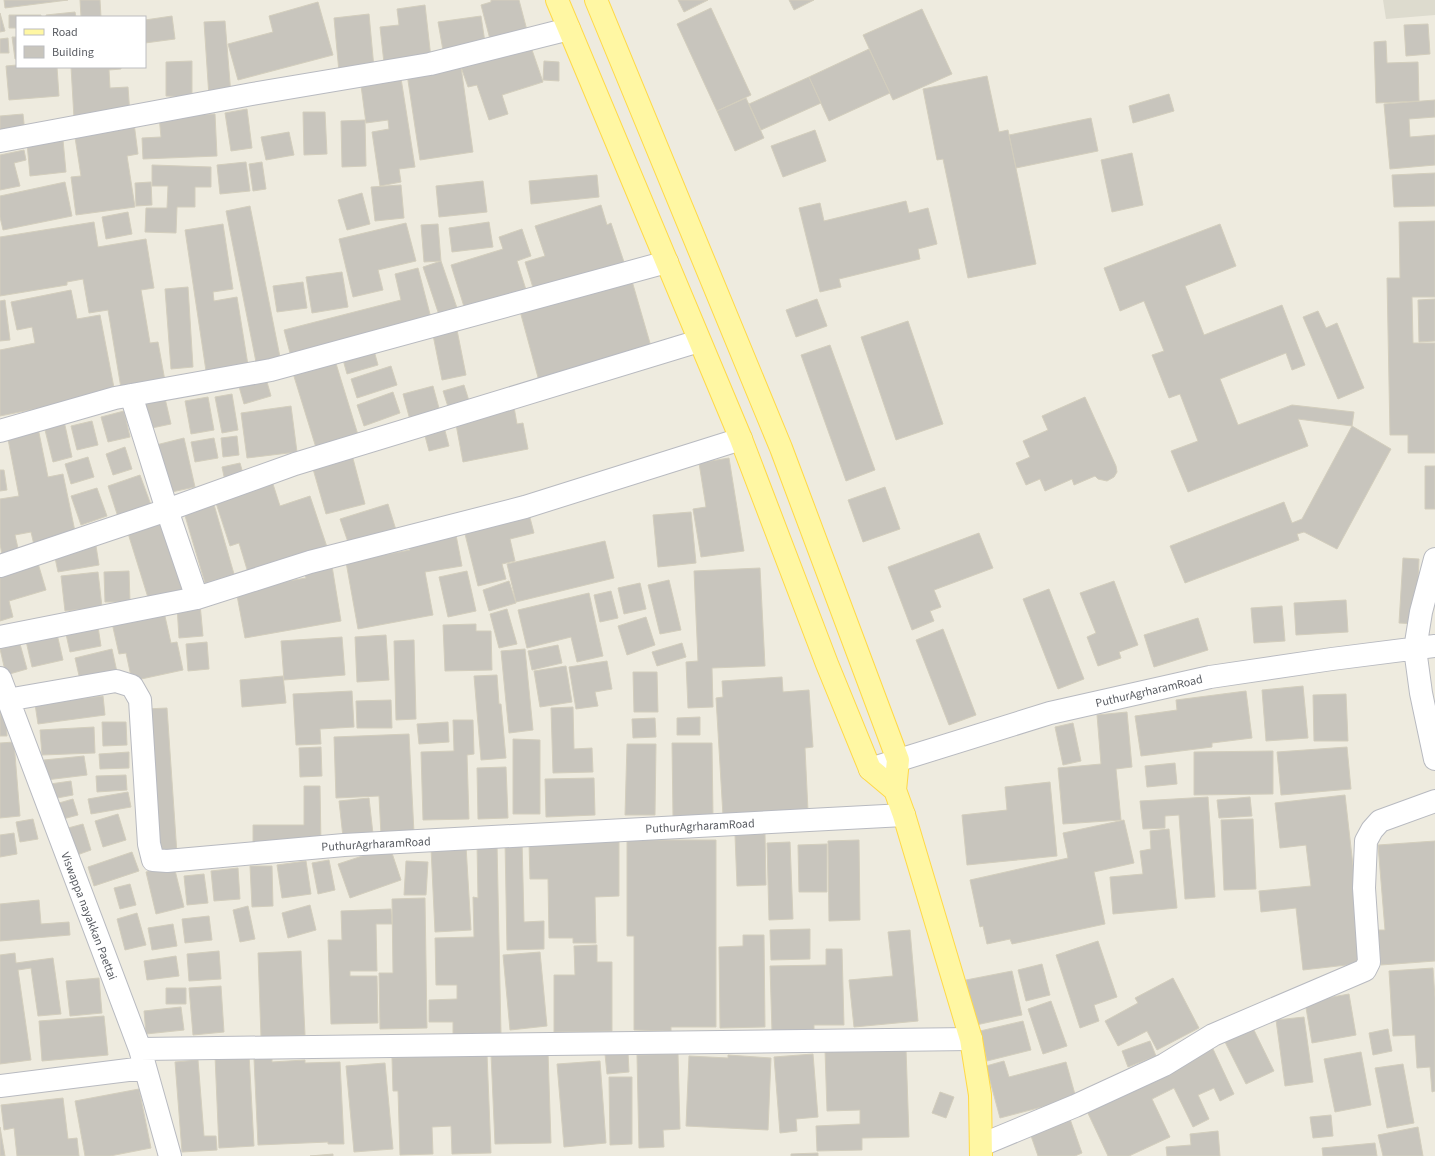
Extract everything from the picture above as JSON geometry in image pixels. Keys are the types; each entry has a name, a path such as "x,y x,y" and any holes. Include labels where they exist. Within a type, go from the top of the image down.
{"main road":[{"path":"557,0 741,439 827,664 870,769 895,790"},
{"path":"596,0 781,448 898,760 895,790 904,815 971,1039 980,1095 981,1150"},
{"path":"681,296 713,286"}],"street":[{"path":"0,141 260,92 430,64 569,29"},
{"path":"0,431 115,398 271,370 667,262"},
{"path":"0,566 167,510 295,464 699,341"},
{"path":"131,395 167,510 197,598"},
{"path":"0,637 197,598 310,562 526,507 741,439"},
{"path":"1435,559 1421,612 1425,647 1421,692 1435,759"},
{"name":"PuthurAgrharamRoad","path":"870,769 1050,713 1210,677 1425,647"},
{"name":"Viswappa nayakkan Paettai","path":"0,678 142,1059 170,1156"},
{"name":"PuthurAgrharamRoad","path":"7,700 116,681 132,686 140,700 149,844 153,860 174,860 344,845 904,815"},
{"path":"981,1150 1164,1065 1214,1035 1365,970 1369,962 1364,888 1366,841 1372,830 1380,821 1435,801"},
{"path":"0,1086 142,1059 971,1039"}],"shaded area":[{"path":"1383,0 1435,0 1435,15 1386,19"}],"building":[{"path":"4,0 68,0 5,8"},
{"path":"80,0 100,0 101,16 81,16"},
{"path":"491,0 519,0 528,34 491,43 481,5 491,2"},
{"path":"678,0 708,0 684,12"},
{"path":"789,0 814,0 794,10"},
{"path":"318,2 333,55 238,80 228,44 273,32 269,16"},
{"path":"425,5 431,58 384,63 380,27 399,25 397,9"},
{"path":"711,8 751,95 717,111 677,24"},
{"path":"922,9 952,74 893,100 863,35"},
{"path":"75,12 76,16 46,16"},
{"path":"0,13 5,31 0,32"},
{"path":"369,14 374,68 339,72 334,18"},
{"path":"9,15 41,15 16,16 16,28 9,28"},
{"path":"172,16 175,39 146,43 146,20"},
{"path":"481,16 486,49 444,56 438,22"},
{"path":"225,21 231,95 209,97 204,22"},
{"path":"1428,24 1430,54 1406,56 1404,25"},
{"path":"12,37 16,37 15,59"},
{"path":"8,38 9,53 0,53 0,39"},
{"path":"1386,41 1387,63 1418,62 1419,101 1376,103 1374,42"},
{"path":"530,44 543,82 502,95 508,114 489,120 477,85 468,87 461,67"},
{"path":"869,49 890,93 829,121 809,77"},
{"path":"192,61 192,97 166,96 166,62"},
{"path":"544,61 559,62 559,81 543,80"},
{"path":"16,65 16,68 57,68 59,96 9,100 6,66"},
{"path":"461,67 473,152 420,160 407,74"},
{"path":"71,68 121,68 109,70 110,88 128,87 130,115 74,118"},
{"path":"400,72 415,167 399,169 401,182 380,186 372,132 389,129 388,120 366,123 360,78"},
{"path":"987,76 999,132 1008,130 1036,264 968,278 943,159 937,160 923,89"},
{"path":"809,77 821,103 761,130 749,104"},
{"path":"1169,94 1174,111 1133,123 1129,106"},
{"path":"746,98 764,138 735,151 717,111"},
{"path":"1435,100 1435,117 1409,119 1410,137 1435,135 1435,165 1390,169 1384,104"},
{"path":"247,109 252,148 231,151 225,113"},
{"path":"303,112 325,112 327,154 304,155"},
{"path":"23,114 25,133 0,135 0,116"},
{"path":"215,114 217,156 143,159 142,138 161,137 159,116"},
{"path":"1091,118 1098,151 1016,168 1009,135"},
{"path":"365,120 366,166 342,167 341,121"},
{"path":"134,123 138,154 127,156 135,207 76,215 71,177 81,176 74,131"},
{"path":"815,130 826,161 783,177 771,146"},
{"path":"289,132 294,155 266,160 261,137"},
{"path":"63,140 66,172 30,176 27,143"},
{"path":"24,150 26,160 14,163 20,186 0,190 0,155"},
{"path":"1132,153 1143,205 1112,212 1101,160"},
{"path":"246,162 250,191 220,194 217,165"},
{"path":"262,162 266,189 253,191 249,164"},
{"path":"152,165 211,167 211,187 195,187 195,207 177,207 176,233 145,232 146,208 167,208 168,186 152,186"},
{"path":"1435,173 1435,206 1394,207 1392,175"},
{"path":"597,175 599,197 531,204 529,181"},
{"path":"483,181 487,212 439,217 436,186"},
{"path":"65,182 72,216 3,230 0,217 0,196"},
{"path":"151,182 152,205 136,206 135,183"},
{"path":"401,185 404,218 375,221 371,187"},
{"path":"362,193 370,224 347,230 338,200"},
{"path":"906,201 909,213 928,208 937,244 918,249 920,259 839,279 841,287 820,292 799,208 820,203 824,221"},
{"path":"601,205 607,225 611,223 625,265 535,294 525,262 545,256 535,226"},
{"path":"250,206 281,362 257,367 226,211"},
{"path":"128,212 132,234 106,239 102,217"},
{"path":"1435,221 1435,297 1412,297 1413,343 1435,343 1435,453 1408,453 1408,435 1390,435 1387,278 1400,278 1399,222"},
{"path":"94,222 98,247 146,239 154,288 141,290 150,343 158,342 165,381 121,388 108,310 89,313 83,279 67,282 67,285 0,296 0,237"},
{"path":"489,222 493,247 452,252 449,228"},
{"path":"406,223 416,261 378,270 383,290 353,297 339,239"},
{"path":"223,224 233,289 213,292 214,301 237,297 248,365 206,371 185,230"},
{"path":"438,224 441,261 424,262 421,225"},
{"path":"1220,224 1236,266 1185,286 1204,335 1282,305 1305,365 1292,370 1286,353 1220,379 1238,425 1292,405 1354,412 1352,426 1298,419 1308,446 1188,492 1171,451 1198,441 1180,394 1169,398 1152,355 1164,351 1144,301 1120,311 1104,268"},
{"path":"522,229 531,256 517,261 527,293 466,313 451,265 503,249 499,237"},
{"path":"441,261 457,308 439,315 423,267"},
{"path":"418,268 431,318 290,353 284,330 401,300 395,274"},
{"path":"342,272 348,307 312,313 306,277"},
{"path":"632,281 652,350 539,381 520,311"},
{"path":"303,282 307,308 277,312 273,286"},
{"path":"188,287 193,367 171,369 165,289"},
{"path":"71,290 77,319 100,315 115,393 0,416 0,350 35,343 32,327 17,330 11,302"},
{"path":"817,299 827,326 796,337 786,310"},
{"path":"1435,299 1435,341 1419,342 1418,300"},
{"path":"5,300 10,340 0,341 0,301"},
{"path":"1318,311 1326,328 1337,323 1364,388 1338,399 1303,317"},
{"path":"908,321 943,424 896,440 861,337"},
{"path":"457,330 466,375 442,380 433,335"},
{"path":"830,345 875,470 846,481 801,355"},
{"path":"373,347 378,365 347,374 342,356"},
{"path":"334,357 359,438 317,451 292,370"},
{"path":"391,366 397,385 357,398 351,379"},
{"path":"265,375 271,396 244,404 238,383"},
{"path":"464,385 470,404 449,410 443,391"},
{"path":"433,386 440,412 410,420 403,394"},
{"path":"393,392 400,413 364,426 357,405"},
{"path":"164,394 171,424 147,429 140,399"},
{"path":"232,394 238,430 222,433 215,397"},
{"path":"208,397 214,430 191,434 185,401"},
{"path":"1085,397 1116,466 1117,472 1114,477 1107,481 1098,479 1095,476 1074,485 1072,479 1045,491 1040,479 1026,485 1016,463 1030,457 1023,441 1048,430 1042,416"},
{"path":"291,406 297,452 247,458 241,413"},
{"path":"514,407 517,424 523,423 528,449 463,462 455,419"},
{"path":"124,411 130,437 108,442 101,417"},
{"path":"64,421 72,457 53,462 44,426"},
{"path":"92,421 98,445 77,450 71,426"},
{"path":"1352,426 1391,449 1337,549 1304,532 1297,534 1299,540 1185,583 1170,546 1284,502 1292,523 1302,519"},
{"path":"444,427 449,446 429,451 424,432"},
{"path":"38,428 48,477 63,474 76,536 34,545 31,532 15,535 20,557 3,560 0,544 0,499 19,496 7,434"},
{"path":"237,436 239,455 223,457 221,438"},
{"path":"184,438 195,487 167,493 156,445"},
{"path":"214,438 218,458 195,462 191,442"},
{"path":"125,447 132,469 113,475 106,454"},
{"path":"351,451 365,504 326,514 311,462"},
{"path":"88,457 94,477 71,484 65,464"},
{"path":"729,458 744,551 701,557 693,509 706,507 699,463"},
{"path":"240,463 244,477 225,481 222,467"},
{"path":"1425,466 1435,466 1435,509 1425,509"},
{"path":"0,470 4,470 7,490 0,491"},
{"path":"140,475 151,505 118,517 108,486"},
{"path":"272,481 280,506 310,496 328,550 249,576 239,543 230,546 215,500"},
{"path":"885,487 900,529 863,542 848,500"},
{"path":"97,488 107,516 81,525 71,496"},
{"path":"213,501 234,574 205,583 183,509"},
{"path":"388,504 396,530 349,545 340,519"},
{"path":"691,512 696,563 658,567 653,515"},
{"path":"529,514 534,533 510,539 515,561 502,564 506,579 478,586 464,530"},
{"path":"165,519 190,592 150,604 127,530"},
{"path":"979,533 993,568 934,590 941,607 930,611 934,621 912,630 888,567"},
{"path":"456,535 462,566 425,572 433,615 358,629 346,562 410,550 409,543"},
{"path":"605,541 614,578 516,602 507,564"},
{"path":"96,546 99,565 58,572 54,553"},
{"path":"1403,558 1419,559 1416,624 1399,623"},
{"path":"37,560 46,590 9,601 13,617 0,621 0,570"},
{"path":"332,566 341,621 245,638 236,590 306,578 304,571"},
{"path":"760,568 765,666 712,668 713,707 688,708 686,662 698,661 694,571"},
{"path":"129,571 130,602 105,602 104,572"},
{"path":"467,571 476,611 448,617 439,577"},
{"path":"98,572 102,607 65,611 61,576"},
{"path":"669,580 681,630 660,634 648,585"},
{"path":"509,581 516,603 489,611 483,590"},
{"path":"1114,581 1138,645 1119,652 1121,658 1098,666 1087,637 1096,633 1080,593"},
{"path":"640,583 646,609 624,614 618,588"},
{"path":"1049,589 1084,679 1058,689 1023,599"},
{"path":"611,591 618,618 600,622 594,595"},
{"path":"589,593 603,656 577,662 571,637 527,648 518,610"},
{"path":"1346,600 1348,632 1296,635 1294,603"},
{"path":"200,604 203,636 179,638 177,606"},
{"path":"1282,606 1285,641 1254,643 1251,608"},
{"path":"507,609 517,644 499,648 490,614"},
{"path":"164,612 171,643 177,642 183,670 132,681 126,653 119,654 112,623"},
{"path":"646,617 655,645 627,655 618,626"},
{"path":"1198,618 1208,650 1154,667 1144,635"},
{"path":"476,624 476,631 491,631 492,670 445,671 443,625"},
{"path":"98,627 101,646 70,652 66,634"},
{"path":"943,629 976,715 949,725 916,640"},
{"path":"57,634 63,660 32,667 26,641"},
{"path":"386,635 389,680 357,682 355,637"},
{"path":"342,637 345,675 284,680 281,641"},
{"path":"414,640 416,719 396,720 394,641"},
{"path":"207,642 209,669 188,671 186,644"},
{"path":"682,643 686,657 657,666 652,652"},
{"path":"20,644 27,669 6,675 0,649"},
{"path":"558,645 562,663 532,670 528,651"},
{"path":"112,649 117,672 80,680 75,658"},
{"path":"525,649 533,730 509,733 501,651"},
{"path":"607,661 612,689 595,692 598,706 576,709 569,667"},
{"path":"566,666 572,702 540,707 534,671"},
{"path":"633,672 657,672 658,712 634,712"},
{"path":"497,675 506,758 481,760 474,676"},
{"path":"283,676 286,703 242,707 240,680"},
{"path":"782,677 783,692 809,690 813,747 805,748 808,811 723,816 716,698 723,697 722,681"},
{"path":"1303,686 1308,738 1266,741 1262,690"},
{"path":"352,691 354,727 320,729 321,744 296,745 293,694"},
{"path":"1246,691 1252,738 1212,743 1212,747 1141,756 1135,716 1177,710 1176,700"},
{"path":"1346,694 1348,741 1314,741 1313,695"},
{"path":"103,696 105,715 38,724 35,704"},
{"path":"391,700 392,728 357,728 356,701"},
{"path":"0,705 6,705 7,736 0,736"},
{"path":"573,707 574,749 592,748 593,772 553,773 551,708"},
{"path":"167,708 177,854 156,856 146,709"},
{"path":"1127,712 1132,767 1116,769 1121,820 1063,824 1058,768 1101,764 1097,715"},
{"path":"700,717 700,735 677,735 677,718"},
{"path":"655,718 656,737 633,738 632,719"},
{"path":"453,720 473,720 474,754 467,755 469,819 423,820 421,752 454,751"},
{"path":"102,722 126,722 127,745 103,746"},
{"path":"448,722 449,742 419,744 417,724"},
{"path":"1073,723 1081,761 1063,765 1055,727"},
{"path":"94,727 95,753 42,755 40,730"},
{"path":"409,734 414,833 381,835 379,796 336,798 334,737"},
{"path":"513,739 540,740 540,814 513,814"},
{"path":"14,742 20,816 0,818 0,743"},
{"path":"672,743 712,743 713,816 673,817"},
{"path":"627,744 656,744 655,815 625,815"},
{"path":"321,747 322,776 300,777 299,748"},
{"path":"1347,747 1351,789 1281,795 1277,752"},
{"path":"1273,751 1273,794 1194,795 1194,752"},
{"path":"129,752 129,768 100,769 99,754"},
{"path":"84,756 87,775 46,780 44,760"},
{"path":"1175,763 1177,784 1147,787 1145,766"},
{"path":"506,767 508,818 478,819 477,768"},
{"path":"126,775 127,790 97,792 96,776"},
{"path":"594,778 595,815 546,817 545,779"},
{"path":"71,781 73,795 52,799 50,784"},
{"path":"1050,782 1057,856 967,865 962,815 1007,810 1005,787"},
{"path":"304,786 320,786 321,845 253,845 253,825 304,825"},
{"path":"128,792 131,807 91,814 88,799"},
{"path":"1345,795 1364,963 1303,970 1296,908 1261,912 1259,891 1311,886 1306,845 1280,848 1275,803"},
{"path":"1208,797 1215,897 1185,899 1179,815 1165,816 1165,828 1143,829 1140,801"},
{"path":"1250,797 1252,816 1219,818 1217,800"},
{"path":"369,798 373,834 343,837 339,801"},
{"path":"73,799 78,815 63,819 59,803"},
{"path":"118,814 126,840 103,847 95,821"},
{"path":"33,819 38,839 20,842 16,822"},
{"path":"1253,819 1256,889 1224,890 1221,820"},
{"path":"1124,820 1134,863 1094,872 1105,924 1012,944 1010,939 987,944 983,926 980,927 970,880 1068,858 1063,833"},
{"path":"83,824 91,850 77,855 68,828"},
{"path":"1169,829 1177,908 1113,914 1110,877 1143,874 1140,851 1151,849 1150,831"},
{"path":"14,833 17,854 0,857 0,835"},
{"path":"765,834 766,885 737,886 735,835"},
{"path":"619,839 619,896 595,897 596,943 573,943 573,938 549,938 548,879 530,879 529,843"},
{"path":"522,840 524,922 544,921 544,949 507,950 505,841"},
{"path":"627,840 716,840 716,1027 671,1027 671,1031 634,1030 634,936 627,936"},
{"path":"859,840 860,920 829,921 828,841"},
{"path":"1435,841 1435,961 1381,965 1378,930 1385,930 1378,845"},
{"path":"790,842 793,919 769,920 767,843"},
{"path":"477,843 497,843 501,1034 453,1035 453,1022 429,1022 429,1000 457,999 457,985 436,985 435,938 474,937 473,897 478,898"},
{"path":"827,844 827,892 799,892 798,845"},
{"path":"466,846 471,930 435,932 431,848"},
{"path":"390,847 401,880 350,898 338,864"},
{"path":"132,852 139,871 94,886 88,867"},
{"path":"329,860 335,890 318,894 312,863"},
{"path":"306,861 311,894 282,898 277,865"},
{"path":"406,861 428,862 426,895 404,895"},
{"path":"174,866 184,907 156,914 146,872"},
{"path":"250,866 272,866 273,906 252,907"},
{"path":"238,868 240,899 214,901 211,871"},
{"path":"204,874 208,903 187,905 184,876"},
{"path":"130,884 136,905 120,909 114,888"},
{"path":"425,898 427,1028 380,1029 379,973 393,973 392,899"},
{"path":"39,900 41,924 69,922 70,935 0,941 0,904"},
{"path":"310,905 316,930 288,938 282,913"},
{"path":"248,906 255,939 240,942 233,910"},
{"path":"391,909 392,924 376,924 377,971 350,971 350,976 377,976 378,1023 331,1024 328,940 342,940 341,911"},
{"path":"137,913 146,945 125,950 117,919"},
{"path":"209,916 212,940 185,943 182,919"},
{"path":"173,924 177,946 152,950 148,928"},
{"path":"810,929 810,959 771,960 770,930"},
{"path":"910,930 918,1021 854,1027 849,980 893,976 888,932"},
{"path":"743,935 764,935 765,1027 720,1028 719,947 743,946"},
{"path":"1098,941 1117,997 1094,1005 1099,1021 1080,1028 1056,955"},
{"path":"597,945 597,962 612,962 612,1031 554,1032 554,975 575,975 574,946"},
{"path":"826,949 842,949 844,1025 814,1025 814,1032 772,1032 770,966 826,965"},
{"path":"219,951 221,979 189,981 187,954"},
{"path":"301,951 305,1035 261,1037 258,953"},
{"path":"540,952 547,1026 510,1030 503,955"},
{"path":"15,953 16,963 53,958 61,1014 38,1016 31,968 18,970 31,1060 0,1064 0,955"},
{"path":"176,956 179,976 147,980 144,961"},
{"path":"1042,964 1050,995 1026,1001 1018,970"},
{"path":"1433,968 1435,998 1435,1091 1432,1092 1430,1067 1417,1068 1415,1035 1393,1036 1389,971"},
{"path":"1012,971 1022,1015 976,1025 966,980"},
{"path":"99,978 102,1013 70,1016 66,981"},
{"path":"1173,978 1199,1028 1157,1050 1147,1031 1118,1046 1105,1021 1138,1003 1135,998"},
{"path":"221,986 224,1032 193,1035 189,988"},
{"path":"166,988 186,988 186,1004 166,1004"},
{"path":"1349,994 1356,1035 1312,1043 1305,1002"},
{"path":"1051,1001 1067,1046 1043,1054 1028,1009"},
{"path":"181,1007 184,1030 146,1034 144,1011"},
{"path":"104,1016 108,1055 42,1061 39,1021"},
{"path":"1304,1017 1313,1082 1285,1086 1276,1020"},
{"path":"1023,1021 1031,1050 987,1061 980,1031"},
{"path":"1250,1022 1274,1071 1246,1084 1222,1036"},
{"path":"1388,1029 1392,1051 1373,1055 1369,1033"},
{"path":"1150,1041 1156,1056 1128,1067 1122,1051"},
{"path":"906,1049 909,1137 862,1138 862,1150 817,1151 816,1126 860,1124 860,1110 827,1111 825,1050"},
{"path":"1213,1049 1234,1094 1220,1101 1214,1088 1198,1095 1209,1119 1193,1127 1174,1088 1152,1099 1170,1137 1129,1156 1108,1156 1086,1109"},
{"path":"548,1052 551,1143 495,1144 491,1054"},
{"path":"628,1052 629,1072 607,1074 605,1054"},
{"path":"1361,1052 1371,1105 1335,1112 1324,1059"},
{"path":"249,1054 254,1146 219,1148 215,1056"},
{"path":"487,1054 491,1153 452,1154 451,1126 432,1127 433,1154 400,1155 398,1091 393,1091 392,1058"},
{"path":"678,1054 680,1129 663,1130 664,1147 639,1148 637,1055"},
{"path":"813,1054 818,1117 796,1119 797,1131 780,1133 774,1057"},
{"path":"728,1055 771,1058 768,1130 686,1126 689,1056 728,1058"},
{"path":"272,1058 272,1062 305,1060 305,1063 340,1062 344,1144 328,1144 328,1142 258,1145 254,1059"},
{"path":"198,1060 204,1136 216,1136 217,1150 182,1152 175,1062"},
{"path":"600,1061 606,1143 564,1147 557,1064"},
{"path":"1004,1061 1009,1077 1066,1062 1076,1098 1000,1118 986,1066"},
{"path":"385,1063 393,1149 354,1152 346,1066"},
{"path":"1403,1064 1414,1123 1387,1128 1375,1068"},
{"path":"609,1077 632,1077 632,1144 610,1145"},
{"path":"139,1089 151,1148 110,1156 85,1156 75,1101"},
{"path":"940,1092 954,1097 946,1118 932,1113"},
{"path":"63,1098 68,1139 77,1138 79,1156 17,1156 14,1128 4,1130 1,1105"},
{"path":"1331,1115 1333,1136 1313,1138 1310,1117"},
{"path":"1070,1119 1082,1153 1075,1156 1038,1156 1030,1133"},
{"path":"0,1127 5,1156 0,1156"},
{"path":"1418,1127 1423,1156 1383,1156 1378,1135"},
{"path":"1218,1131 1220,1156 1167,1156 1166,1147 1191,1145 1190,1134"},
{"path":"1375,1143 1377,1156 1323,1156 1322,1148"},
{"path":"818,1153 818,1156 791,1156 791,1154"},
{"path":"333,1154 333,1156 310,1156"}]}
